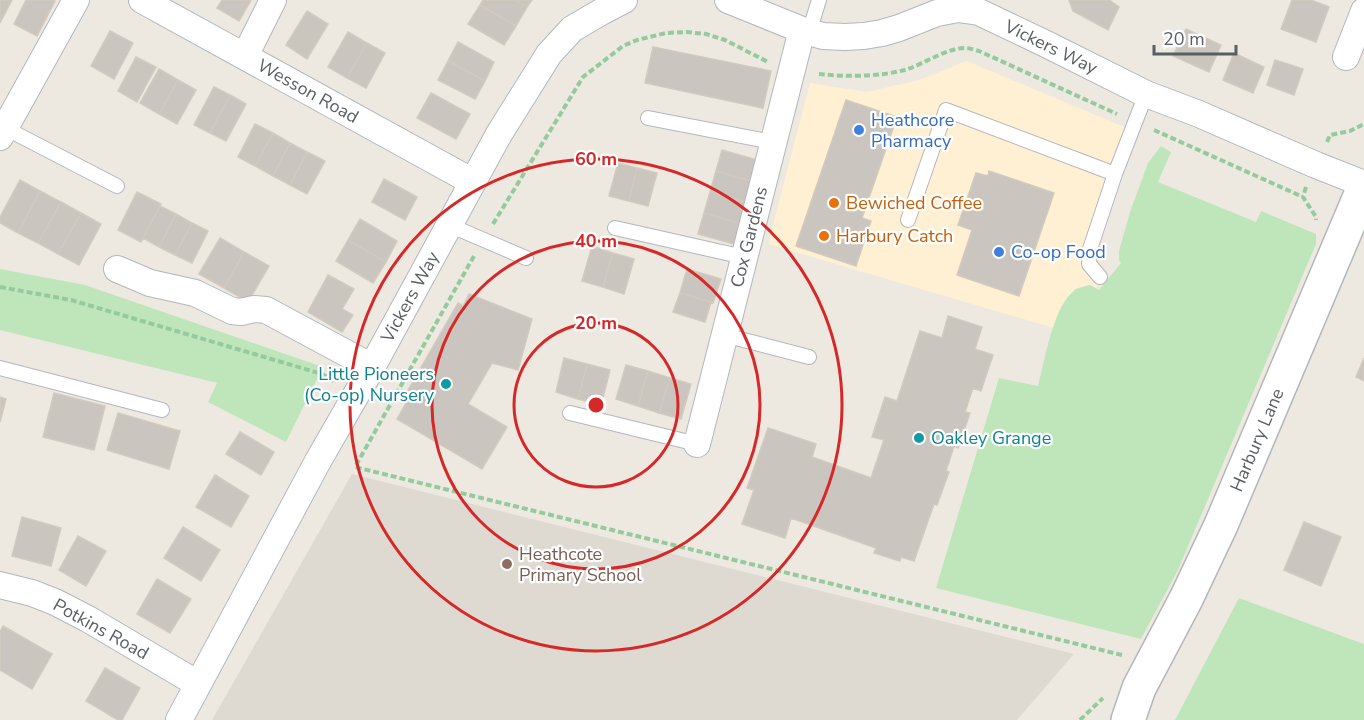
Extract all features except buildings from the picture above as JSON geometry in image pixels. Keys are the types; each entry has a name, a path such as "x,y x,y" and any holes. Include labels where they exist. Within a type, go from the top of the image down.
{"street":[{"path":"2,133 76,0"},
{"name":"Wesson Road","path":"142,0 473,182"},
{"path":"245,56 273,0"},
{"name":"Vickers Way","path":"179,720 318,461 499,134 549,54 572,29 624,0"},
{"name":"Vickers Way","path":"728,0 806,31 823,36 845,37 864,36 899,28 937,13 981,6 1044,43 1146,94 1199,114 1364,185"},
{"path":"1346,57 1364,11"},
{"name":"Cox Gardens","path":"697,444 773,142 806,31"},
{"name":"Harbury Lane","path":"1113,720 1135,673 1186,599 1221,525 1364,185"},
{"path":"117,269 150,283 195,293 232,311 266,310 372,367"},
{"name":"Potkins Road","path":"0,585 32,593 55,602 198,684"},
{"name":"Harbury Lane","path":"1128,720 1135,673"}],"lane":[{"path":"806,31 819,0"},
{"path":"1100,278 1089,264 1090,249 1114,174 1146,94"},
{"path":"908,220 946,110 1114,174"},
{"path":"648,118 773,142"},
{"path":"2,133 117,186"},
{"path":"449,225 526,258"},
{"path":"615,228 744,257"},
{"path":"724,334 809,357"},
{"path":"0,368 162,410"},
{"path":"570,413 697,444"}],"path":[{"path":"1325,147 1330,135 1350,131 1364,124"},
{"path":"0,287 71,300 322,374 357,393"},
{"path":"355,467 1135,673"}],"shaded area":[{"path":"967,61 1131,130 1090,249 1100,277 1096,288 1090,285 1078,288 1068,297 1060,308 1054,328 768,244 810,83 867,92 919,80"},
{"name":"Heathcote Primary School","path":"352,474 1074,654 1017,720 212,720"}],"green space":[{"path":"1161,146 1171,152 1158,182 1256,222 1261,211 1316,234 1316,244 1178,570 1141,639 936,588 999,378 1038,386 1051,334 1061,307 1076,289 1090,285 1099,290 1121,263 1119,251 1130,212 1148,163"},
{"path":"0,269 85,285 323,367 286,442 208,402 217,383 0,330"},
{"path":"1239,598 1364,644 1364,720 1175,720"}],"place":[{"name":"Heathcore Pharmacy","path":"859,130"},
{"name":"Bewiched Coffee","path":"834,203"},
{"name":"Harbury Catch","path":"824,236"},
{"name":"Co-op Food","path":"999,252"},
{"name":"Little Pioneers (Co-op) Nursery","path":"446,384"},
{"name":"Oakley Grange","path":"919,438"},
{"name":"Heathcote Primary School","path":"507,564"}]}
